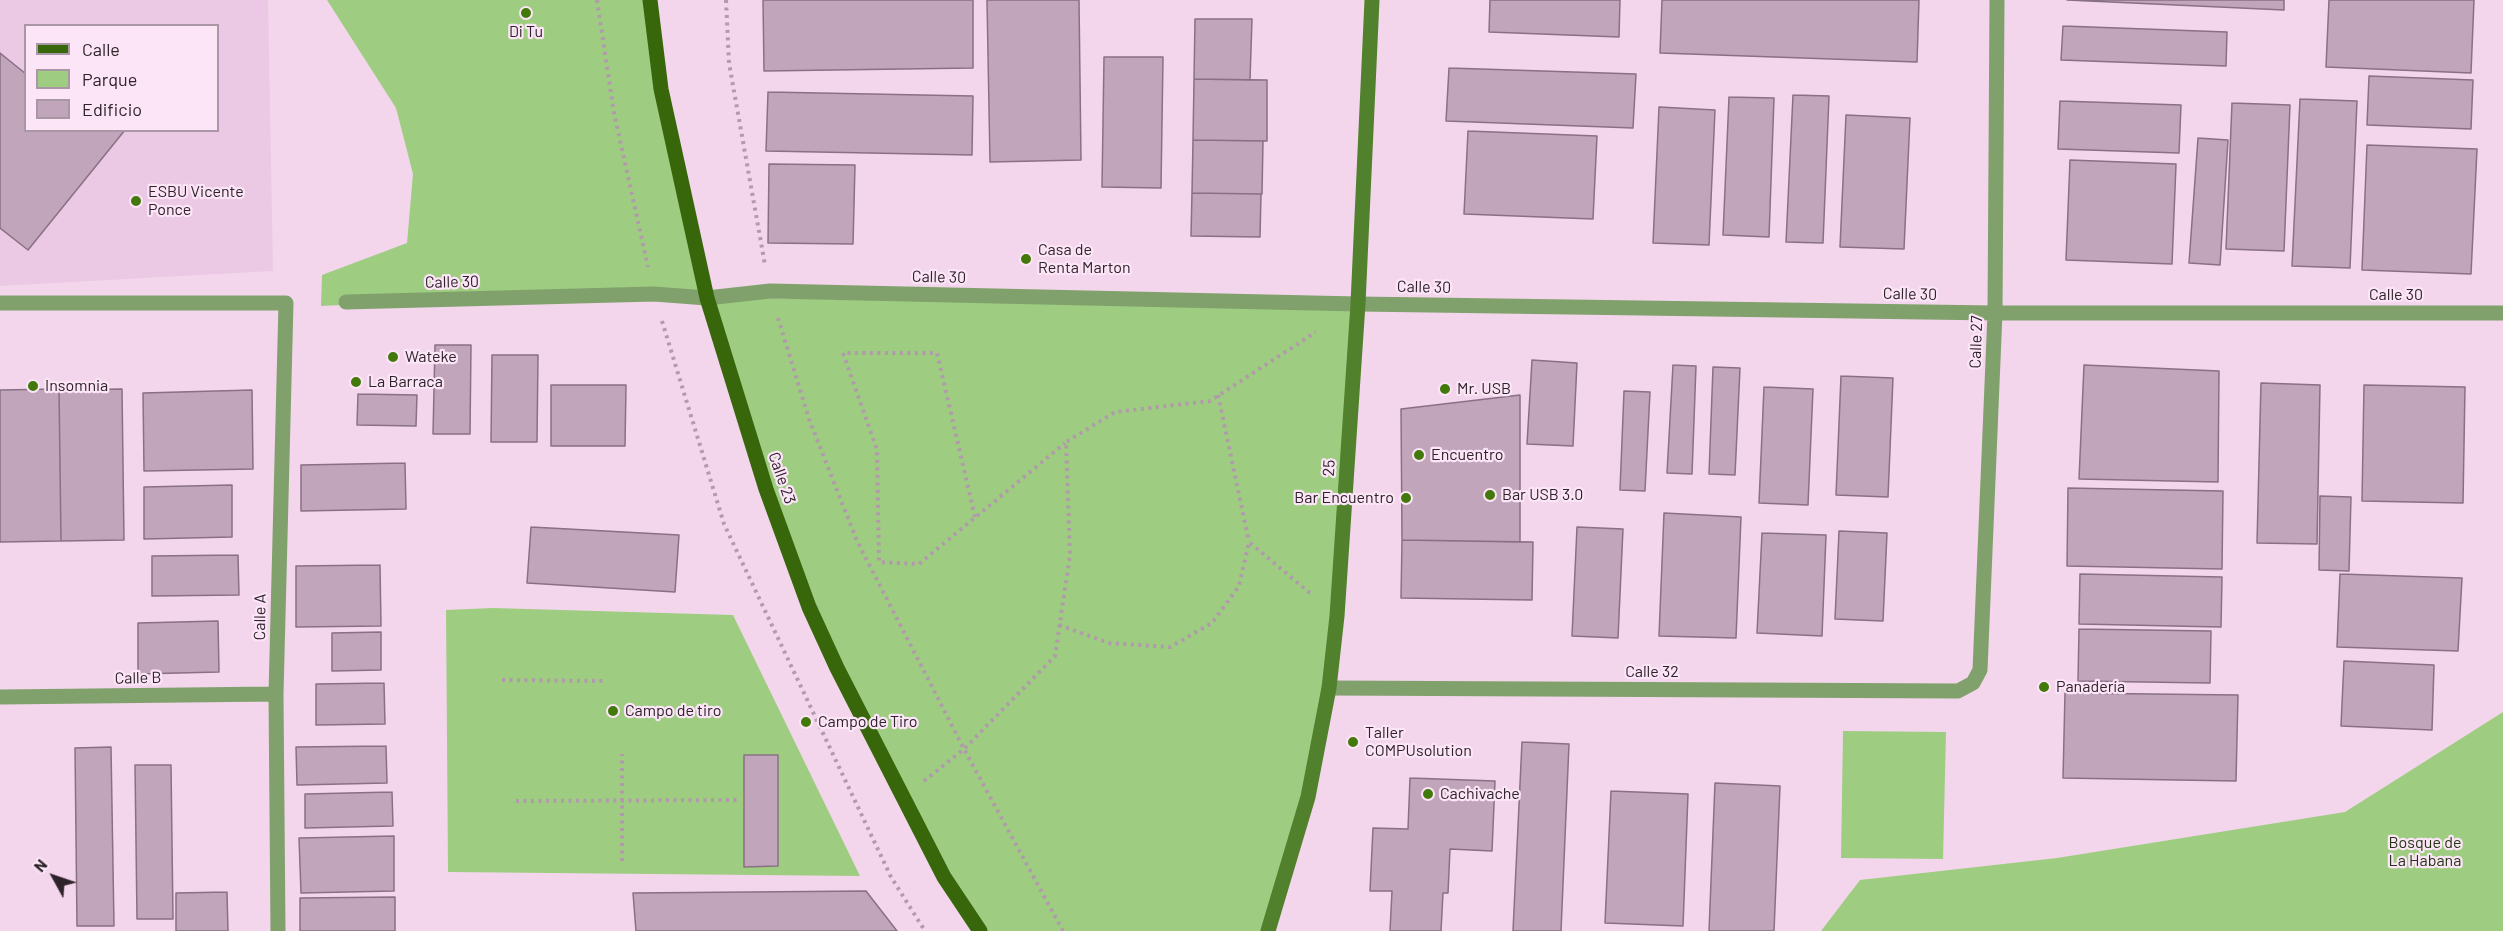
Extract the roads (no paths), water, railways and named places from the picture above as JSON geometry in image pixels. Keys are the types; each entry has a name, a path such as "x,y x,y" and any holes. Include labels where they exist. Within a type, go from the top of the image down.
{"main road":[{"name":"Calle 23","path":"650,0 661,89 707,298 741,413 809,607 902,798 944,877 980,931"},
{"name":"25","path":"1268,931 1308,797 1329,688 1337,616 1358,304 1372,0"}],"street":[{"name":"Calle 27","path":"1973,683 1980,670 1995,313 1997,0"},
{"name":"Calle 30","path":"346,302 654,294 707,298 770,291 1358,304 1995,313 2503,314"},
{"name":"Calle A","path":"0,303 286,303 276,694 278,931"},
{"name":"Calle 32","path":"1329,688 1958,692 1973,683"},
{"name":"Calle B","path":"0,697 276,694"}],"place":[{"name":"Di Tu","path":"526,13"},
{"name":"ESBU Vicente Ponce","path":"136,201"},
{"name":"Casa de Renta Marton","path":"1026,259"},
{"name":"Wateke","path":"393,357"},
{"name":"La Barraca","path":"356,382"},
{"name":"Insomnia","path":"33,386"},
{"name":"Mr. USB","path":"1445,389"},
{"name":"Encuentro","path":"1419,455"},
{"name":"Bar USB 3.0","path":"1490,495"},
{"name":"Bar Encuentro","path":"1406,498"},
{"name":"Panadería","path":"2044,687"},
{"name":"Campo de tiro","path":"613,711"},
{"name":"Campo de Tiro","path":"806,722"},
{"name":"Taller COMPUsolution","path":"1353,742"},
{"name":"Cachivache","path":"1428,794"}],"park label":[{"name":"Bosque de La Habana","path":"2425,852"}]}
